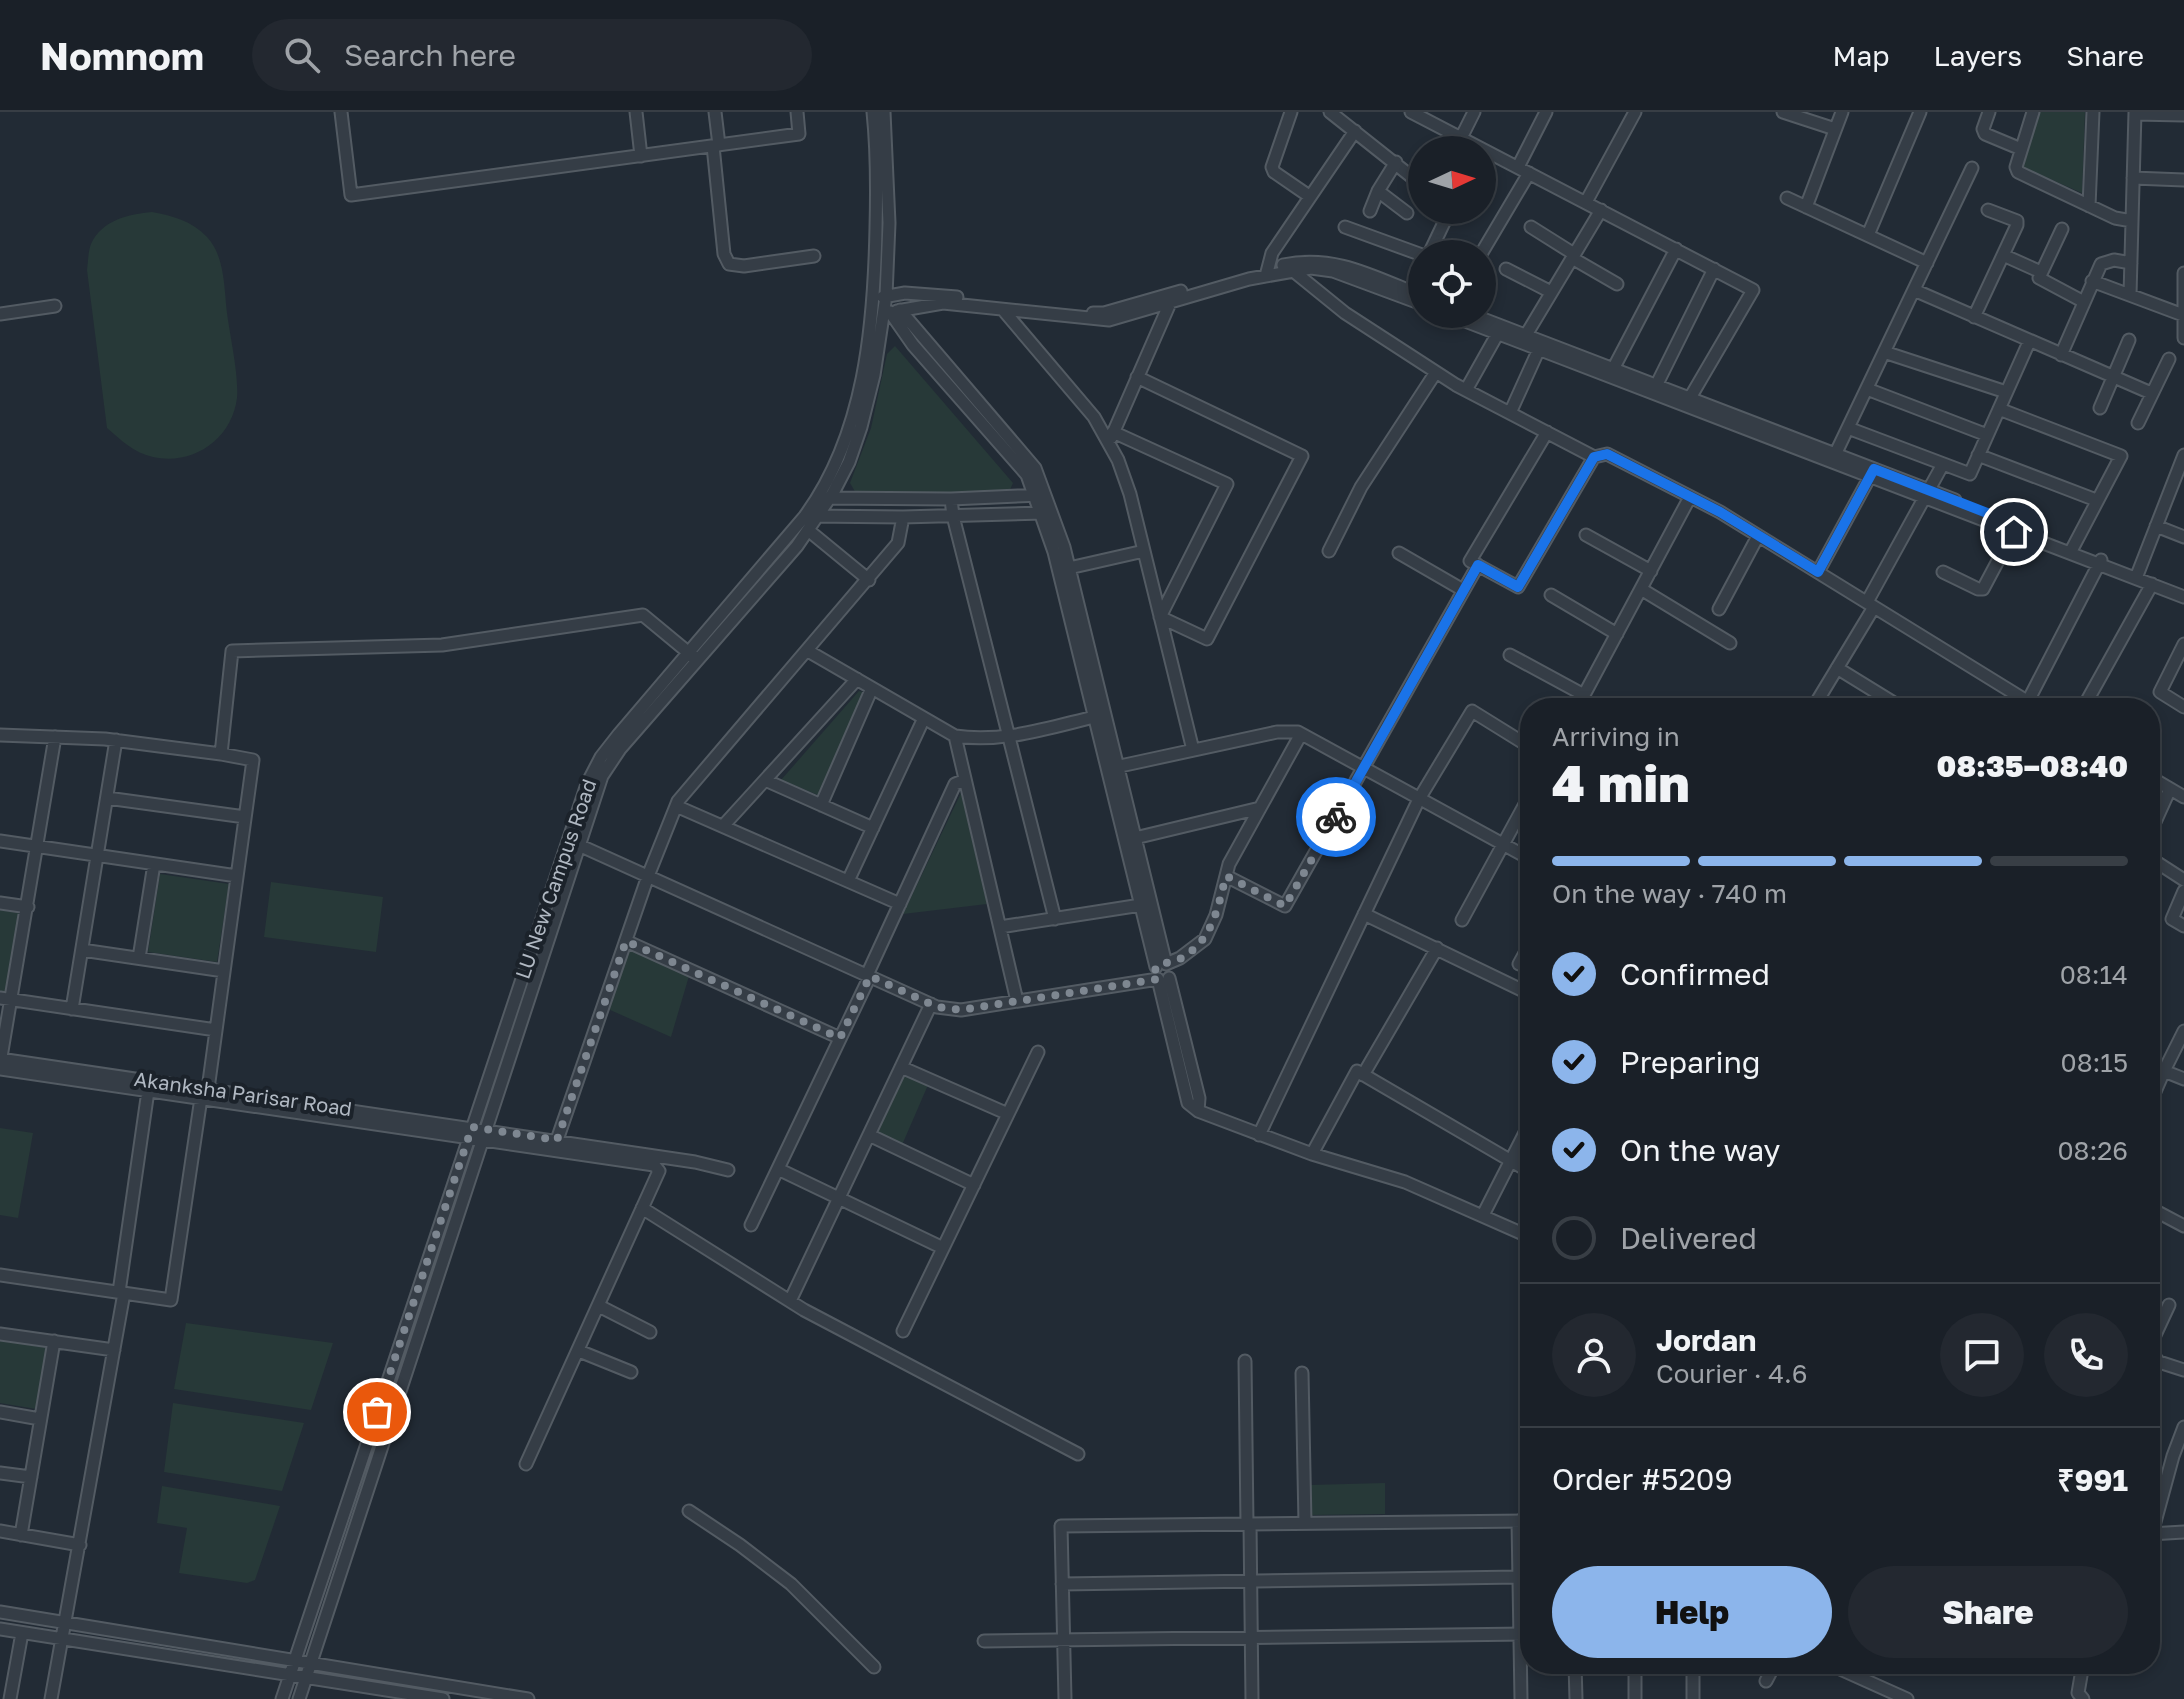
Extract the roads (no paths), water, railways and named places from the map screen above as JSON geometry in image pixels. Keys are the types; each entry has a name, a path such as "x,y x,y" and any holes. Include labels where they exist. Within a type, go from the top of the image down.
{"street":[{"path":"341,112 351,195 799,134 797,112"},
{"path":"636,112 641,156"},
{"path":"715,112 724,254 729,264 744,266 814,256"},
{"name":"LU New Campus Road","path":"873,112 876,210 885,306"},
{"name":"LU New Campus Road","path":"693,656 811,516 849,462 874,375 885,306 889,223 884,112"},
{"path":"1291,112 1272,167 1274,172 1309,196"},
{"path":"1330,112 1408,173"},
{"path":"1411,112 1457,136"},
{"path":"1462,136 1474,112"},
{"path":"1488,240 1524,170 1546,112"},
{"path":"1586,202 1635,112"},
{"path":"1783,112 1835,129"},
{"path":"1806,207 1842,112"},
{"path":"1868,235 1920,112"},
{"path":"1989,112 1983,129 1985,134 2021,149"},
{"path":"2033,112 2016,167 2018,172 2115,218 2132,221"},
{"path":"2089,206 2093,112"},
{"path":"2130,295 2135,113 2181,114"},
{"path":"1267,272 1272,253 1355,131"},
{"path":"1496,157 1753,290 1688,402"},
{"path":"1370,211 1396,162"},
{"path":"1834,458 1972,168"},
{"path":"2133,178 2184,180"},
{"path":"1378,191 1407,213"},
{"path":"1787,198 1927,263"},
{"path":"1524,339 1601,210"},
{"path":"1974,317 2017,221 1988,210"},
{"path":"1345,227 1408,250"},
{"path":"1531,227 1617,284"},
{"path":"2062,229 2040,280 2084,302"},
{"path":"1611,373 1676,249"},
{"path":"2003,255 2041,272"},
{"path":"885,306 924,300 1004,311 1089,316 1304,260 1339,263 1408,294"},
{"path":"2061,355 2101,264 2114,260 2131,263"},
{"path":"1267,272 1311,268 1333,271 1408,295"},
{"path":"1506,269 1551,292"},
{"path":"1654,389 1714,269"},
{"path":"1292,270 1345,313 1466,390 1594,457 1607,454 1690,497 2022,698"},
{"path":"2184,273 2184,338"},
{"path":"2092,281 2183,315"},
{"path":"885,306 924,300 1109,320 1170,303 1206,288"},
{"path":"1914,290 2151,393"},
{"path":"1111,438 1170,303"},
{"path":"0,314 55,306"},
{"path":"885,306 913,345 1027,475 1039,496 1069,568 1141,905 1161,965"},
{"path":"1004,311 1111,438 1130,494 1193,750"},
{"path":"1496,326 2137,575 2184,589"},
{"path":"1485,328 1524,339 1539,349 1611,373"},
{"path":"1466,390 1498,333"},
{"path":"2100,408 2129,340"},
{"path":"1848,428 1970,474 2029,342"},
{"path":"1510,413 1539,349"},
{"path":"1884,352 2006,392"},
{"path":"2138,423 2169,359"},
{"path":"1329,551 1361,487 1436,372"},
{"path":"1137,377 1302,456 1207,639 1160,617"},
{"path":"1867,389 1987,435"},
{"path":"1999,409 2121,456 2072,550"},
{"path":"1547,432 1470,561 1518,587 1594,457"},
{"path":"1111,438 1227,484 1160,617"},
{"path":"1978,455 2096,500"},
{"path":"2137,575 2183,460"},
{"path":"1819,698 1943,464"},
{"path":"1818,572 1872,473"},
{"path":"822,498 1039,496"},
{"path":"1582,698 1690,497"},
{"path":"951,499 1055,919"},
{"path":"811,516 903,517 1045,512"},
{"path":"1045,512 1094,717 1135,838 1161,965"},
{"name":"LU New Campus Road","path":"299,1699 485,1134 573,842 587,784 601,757 797,546 808,530 811,516"},
{"path":"557,1140 648,876 676,806 869,580 898,543 903,517"},
{"path":"2156,526 2184,537"},
{"path":"1943,572 1983,589 2016,528"},
{"path":"808,530 869,580"},
{"path":"1586,535 1651,571"},
{"path":"1719,609 1758,536"},
{"path":"1069,568 1144,551"},
{"path":"1399,553 1463,590"},
{"path":"2036,698 2101,561"},
{"path":"1226,876 1285,906 1478,565"},
{"path":"2137,575 2184,597"},
{"path":"2089,698 2152,584"},
{"path":"1641,589 1730,643"},
{"path":"1551,595 1617,634"},
{"path":"221,754 232,651 442,645 643,615 693,656"},
{"path":"2184,644 2180,662 2160,692 2184,707"},
{"path":"808,651 955,736 978,739 1010,736 1094,717"},
{"path":"1510,655 1584,695"},
{"path":"1837,668 1886,698"},
{"path":"723,826 857,679"},
{"path":"821,805 872,688"},
{"path":"1259,1135 1419,799 1472,711 1520,741"},
{"path":"848,881 924,718"},
{"path":"1112,768 1277,732 1301,734 1520,854"},
{"path":"1164,979 1154,975 1161,965 1180,958 1205,939 1216,915 1229,864 1301,734"},
{"path":"0,735 116,740 253,760 216,1030 171,1300 0,1275"},
{"path":"955,736 1017,1001"},
{"path":"1,1063 6,999 28,907 55,737"},
{"path":"72,1009 116,740"},
{"path":"765,780 873,828"},
{"path":"751,1225 869,976 955,784 965,780"},
{"path":"2160,783 2184,797"},
{"path":"2160,811 2170,789"},
{"path":"107,798 245,817"},
{"path":"676,806 900,904"},
{"path":"1135,838 1260,808"},
{"path":"1462,920 1520,814"},
{"path":"0,841 237,876"},
{"path":"573,842 931,1004 961,1010 1164,979"},
{"name":"LU New Campus Road","path":"282,1699 470,1132 573,842"},
{"path":"139,958 154,864"},
{"path":"2160,864 2184,880"},
{"path":"2184,891 2172,919 2184,926"},
{"path":"0,903 28,907"},
{"path":"1000,927 1141,905"},
{"path":"1364,914 1520,989"},
{"path":"626,941 840,1038"},
{"path":"1363,1075 1437,948"},
{"path":"82,950 224,971"},
{"path":"1164,979 1188,1103 1198,1111 1312,1154 1405,1182 1520,1232"},
{"path":"6,999 216,1030"},
{"path":"790,1301 931,1004"},
{"path":"2160,1080 2184,1031"},
{"path":"903,1331 1038,1052"},
{"name":"Akanksha Parisar Road","path":"1,1063 148,1091 205,1094"},
{"name":"Akanksha Parisar Road","path":"1,1063 485,1134"},
{"path":"901,1067 1008,1114"},
{"path":"1312,1154 1357,1071 1520,1166"},
{"path":"2164,1071 2184,1079"},
{"path":"51,1699 114,1350 148,1091"},
{"path":"485,1134 557,1140 728,1170"},
{"path":"485,1134 654,1165 659,1171 526,1464"},
{"path":"869,1135 974,1185"},
{"path":"1483,1215 1520,1142"},
{"path":"778,1169 943,1248"},
{"path":"642,1208 790,1301 1078,1454"},
{"path":"2160,1213 2184,1226"},
{"path":"2160,1324 2169,1305"},
{"path":"599,1306 650,1332"},
{"path":"0,1334 114,1350"},
{"path":"21,1535 54,1341"},
{"path":"579,1351 631,1372"},
{"path":"1245,1361 1252,1699"},
{"path":"2160,1362 2184,1370"},
{"path":"1302,1373 1305,1523"},
{"path":"0,1412 40,1419"},
{"path":"2160,1502 2184,1427"},
{"path":"0,1473 31,1477"},
{"path":"689,1511 791,1584 874,1667"},
{"path":"1065,1699 1061,1526 1520,1521"},
{"path":"0,1531 80,1545"},
{"path":"2160,1533 2184,1532"},
{"path":"1520,1566 1520,1586"},
{"path":"1062,1584 1519,1577"},
{"path":"0,1612 528,1699"},
{"path":"0,1629 443,1699"},
{"path":"10,1699 22,1633"},
{"path":"984,1641 1520,1634"},
{"path":"1521,1699 1523,1674"},
{"path":"1575,1674 1576,1699"},
{"path":"1635,1674 1635,1699"},
{"path":"1693,1674 1693,1699"},
{"path":"1766,1681 1770,1674"},
{"path":"1851,1674 1907,1699"},
{"path":"2081,1674 2078,1693 2083,1699"}]}
